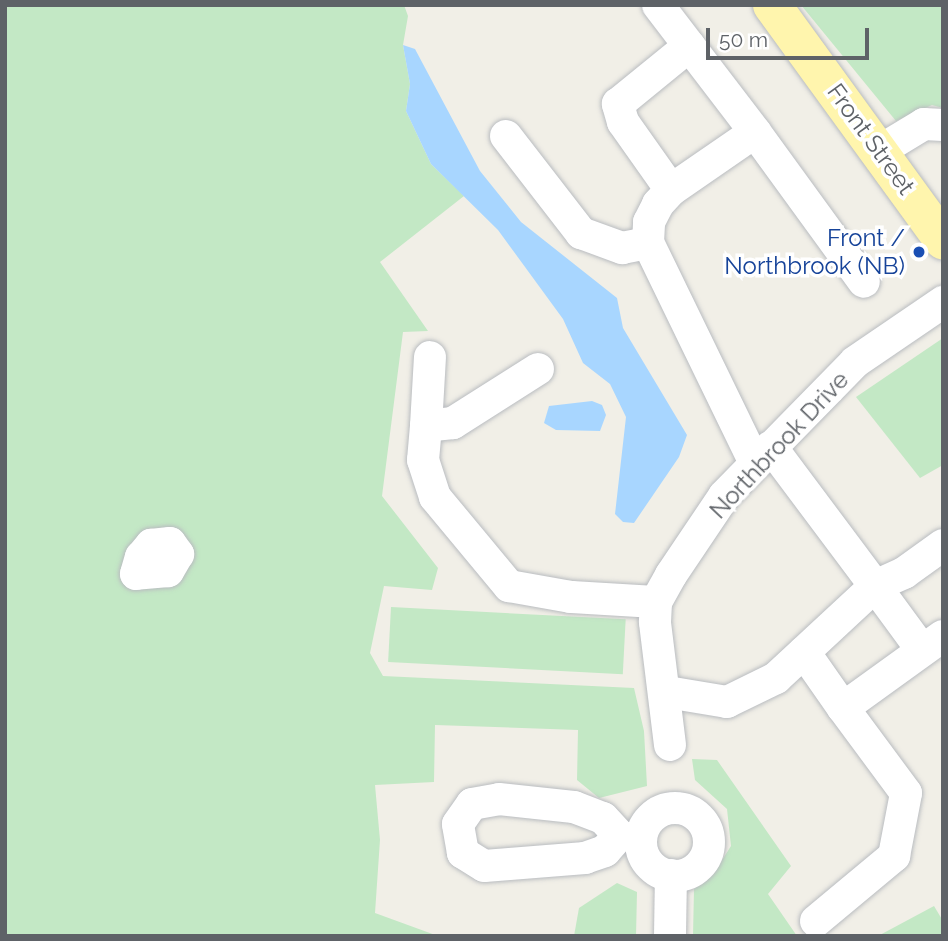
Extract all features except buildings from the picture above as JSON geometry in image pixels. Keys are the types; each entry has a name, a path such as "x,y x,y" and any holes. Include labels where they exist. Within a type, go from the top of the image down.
{"main road":[{"name":"Front Street","path":"772,5 881,150 943,240"}],"street":[{"path":"658,5 864,282"},
{"path":"671,190 624,122 618,104 689,46"},
{"path":"881,150 924,124 943,125"},
{"path":"755,132 671,190 649,222 648,243 763,455 875,586 932,643 843,708"},
{"path":"506,136 581,233 622,248 648,243"},
{"name":"Northbrook Drive","path":"656,602 724,496 763,455 855,362 943,302"},
{"path":"430,357 423,460 435,497 509,586 571,597 656,602 658,648 667,692 670,745"},
{"path":"426,426 453,423 538,369"},
{"path":"667,692 727,702 776,678 875,586 904,573 943,545"},
{"path":"804,652 906,793 894,856 816,921"},
{"path":"670,806 702,822 708,832 707,854 693,871 671,875 645,857 631,836 670,806"},
{"path":"670,936 671,875"}],"green space":[{"path":"5,5 404,5 408,16 403,45 410,84 406,111 431,164 464,196 380,262 428,331 403,332 382,496 438,568 432,590 384,586 370,653 383,676 634,688 644,731 647,786 599,798 577,780 578,730 435,725 434,782 375,785 380,840 375,913 438,936 5,936"},
{"path":"801,5 943,5 943,108 932,105 896,121"},
{"path":"943,338 943,465 920,478 856,397"},
{"path":"391,607 626,619 623,674 388,662"},
{"path":"692,759 717,760 791,866 768,894 797,936 693,936 694,889 712,876 731,846 727,809 695,780"},
{"path":"617,883 637,892 636,936 574,936 579,908"},
{"path":"934,906 943,921 943,936 878,936"}],"water":[{"path":"403,45 415,49 480,171 521,222 617,298 623,328 687,435 679,457 634,523 623,522 615,514 626,417 610,384 583,363 563,319 498,230 431,164 406,111 410,84"},
{"path":"592,401 602,405 606,415 600,431 556,430 544,423 549,406"}],"place":[{"name":"Front / Northbrook (NB)","path":"919,252"}]}
